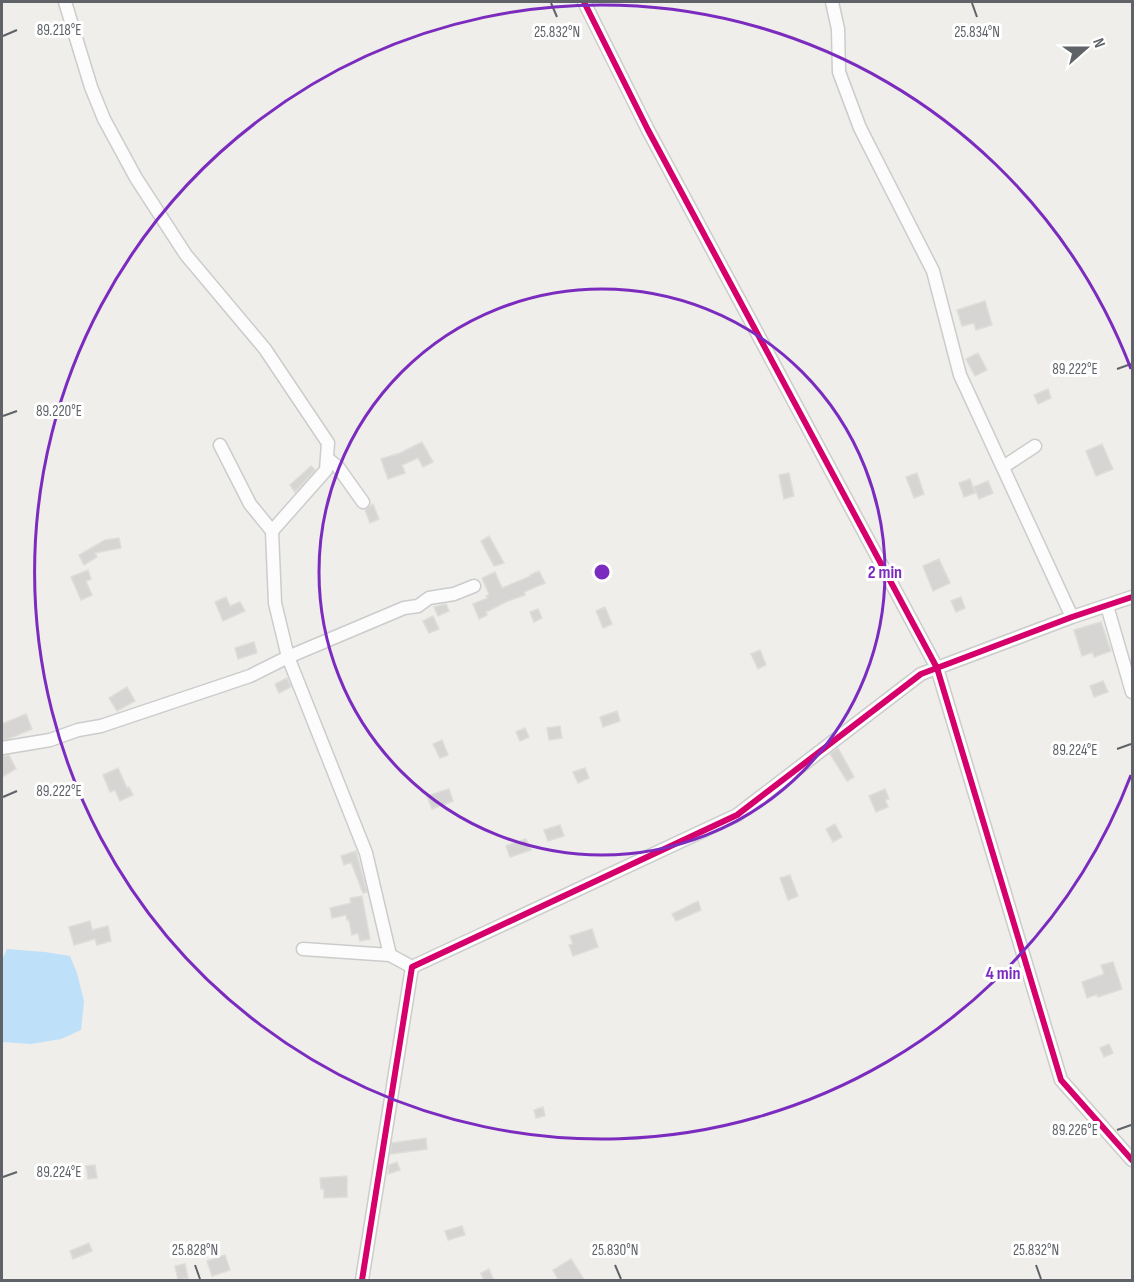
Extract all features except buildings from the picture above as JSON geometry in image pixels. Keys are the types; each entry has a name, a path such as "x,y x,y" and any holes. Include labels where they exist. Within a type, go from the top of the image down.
{"street":[{"path":"65,2 91,87 104,118 136,178 186,255 264,349 328,443 326,470 272,531"},
{"path":"584,2 648,130 937,668 1061,1080 1132,1160"},
{"path":"832,2 838,29 839,72 860,129 933,271 960,375 1072,617"},
{"path":"220,445 250,504 272,531 275,603 288,657 366,853 390,955"},
{"path":"1003,467 1035,446"},
{"path":"328,459 338,467 363,502"},
{"path":"2,748 50,740 78,730 101,726 250,676 288,657 404,608 418,606 429,598 454,594 474,586"},
{"path":"412,967 737,815 921,674 1132,597"},
{"path":"1107,606 1132,692"},
{"path":"303,949 390,955 412,967"},
{"path":"362,1281 412,967"}],"water":[{"path":"7,949 70,956 84,1001 81,1030 61,1039 31,1044 2,1042 2,960"}],"cycle path":[{"path":"584,2 648,130 937,668 1061,1080 1132,1160"},
{"path":"362,1280 412,967 737,815 921,674 1132,597"}]}
